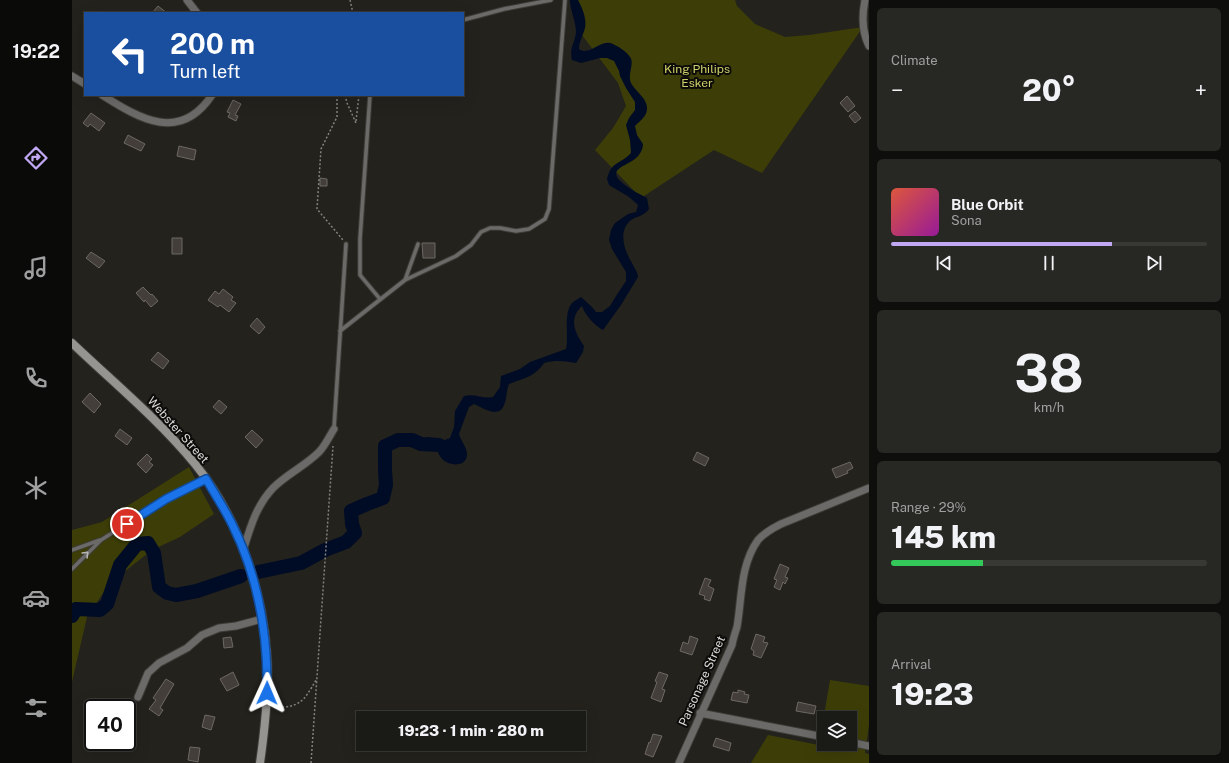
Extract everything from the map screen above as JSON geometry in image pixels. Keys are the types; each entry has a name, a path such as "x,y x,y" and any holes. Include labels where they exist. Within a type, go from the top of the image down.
{"street":[{"path":"188,0 196,12"},
{"path":"865,0 863,23 864,36 869,46"},
{"path":"72,76 84,83"},
{"path":"104,96 135,115 148,120 163,122 180,120 196,113 205,105 211,96"},
{"name":"Webster Street","path":"72,343 140,405 183,450 206,479 232,524 244,551 254,582 262,619 267,657 266,706 260,763"},
{"path":"244,551 254,517 263,501 272,489 286,476 301,467 320,452 334,430"},
{"name":"Parsonage Street","path":"679,763 700,713 732,645 737,627 745,572 751,553 759,540 769,530 781,524 869,488"},
{"path":"138,697 148,673 159,663 187,648 202,635 219,628 236,626 262,619"},
{"path":"700,713 817,736"},
{"path":"857,743 869,746"}],"lane":[{"path":"464,20 504,9 551,0"},
{"path":"340,331 405,280 456,256 471,245 481,232 490,228 516,231 529,229 544,219 549,209 565,0"},
{"path":"370,96 360,239 360,275 380,299"},
{"path":"334,430 346,244"},
{"path":"405,280 418,244"},
{"path":"72,569 101,540 166,499 206,479"},
{"path":"72,550 101,540"}],"path":[{"path":"350,0 353,12"},
{"path":"337,96 337,117 320,149 317,208 346,244"},
{"path":"345,96 356,122 359,96"},
{"path":"311,763 333,445"},
{"path":"266,706 291,706 303,701 317,679"}],"green space":[{"name":"King Philips Esker","path":"572,0 735,0 737,6 755,24 785,37 863,27 762,173 714,150 641,198 595,150 613,128 626,106 618,83 582,35"},
{"path":"189,467 214,514 180,537 152,550 110,583 87,617 72,682 72,530 102,522"},
{"path":"830,680 869,686 869,725 865,753 869,754 869,763 751,763 768,735 817,745 817,751 857,751 857,711 825,711"}],"water":[{"path":"570,0 578,0 585,17 585,28 580,41 579,49 587,51 604,43 609,43 624,51 632,62 630,76 631,83 647,105 646,114 635,126 637,135 643,144 641,152 636,158 619,169 616,175 625,185 647,198 649,209 644,214 629,222 626,226 623,237 629,259 637,272 638,277 621,305 603,330 591,320 585,313 582,306 578,311 575,316 574,326 584,346 583,352 576,363 552,361 544,363 541,368 533,374 509,384 504,405 502,409 498,411 495,412 486,410 474,404 469,407 459,434 466,449 467,456 464,462 452,464 443,460 437,449 421,444 428,437 442,441 450,438 454,427 455,411 464,396 471,395 493,397 500,387 501,376 520,369 530,362 566,349 567,319 569,308 572,303 581,297 596,312 602,312 610,306 626,281 626,272 612,249 609,240 611,230 615,223 628,214 636,212 638,205 629,197 609,185 607,179 611,169 631,153 630,140 626,125 635,110 635,102 626,88 614,61 607,58 600,58 581,63 572,60 572,49 576,32"}],"building":[{"path":"158,6 166,12 153,12"},
{"path":"847,96 855,106 848,112 840,103"},
{"path":"233,100 241,104 235,115 238,116 236,121 228,117 230,113 227,112"},
{"path":"855,111 861,118 855,123 849,116"},
{"path":"91,113 105,123 99,131 90,124 88,127 83,123"},
{"path":"128,135 145,144 141,151 124,143"},
{"path":"179,146 196,150 194,160 177,156"},
{"path":"320,178 327,179 327,186 320,186"},
{"path":"172,238 182,238 182,254 172,254"},
{"path":"422,243 435,243 435,258 423,258"},
{"path":"91,252 105,261 99,268 86,258"},
{"path":"143,287 158,301 151,307 136,293"},
{"path":"223,289 233,297 231,300 236,303 229,312 220,305 218,307 208,300 215,291 219,294"},
{"path":"257,318 265,327 259,334 250,326"},
{"path":"158,352 169,361 163,369 151,360"},
{"path":"90,393 101,404 94,413 82,402"},
{"path":"219,400 227,407 221,414 213,407"},
{"path":"120,429 132,438 127,445 115,436"},
{"path":"252,430 263,440 256,448 245,437"},
{"path":"697,452 709,458 705,466 693,460"},
{"path":"147,454 152,459 149,462 153,465 146,473 137,464"},
{"path":"850,462 853,468 847,471 848,473 836,478 832,469"},
{"path":"780,564 789,568 785,577 788,578 785,584 783,582 780,590 774,587 777,580 774,579"},
{"path":"705,578 711,580 708,586 714,589 710,601 704,599 705,596 699,594"},
{"path":"756,634 765,637 763,642 768,643 761,658 753,655 754,651 751,649"},
{"path":"690,636 698,639 692,655 680,651 683,642 688,644"},
{"path":"231,637 233,647 224,648 223,638"},
{"path":"233,672 239,685 227,691 220,679"},
{"path":"659,672 668,675 662,689 665,690 661,702 651,698"},
{"path":"166,679 174,684 160,708 163,710 159,716 149,709 156,700 153,698"},
{"path":"738,690 749,695 747,703 731,700 733,692 738,693"},
{"path":"798,702 816,706 814,714 796,711"},
{"path":"205,715 215,717 211,730 202,727"},
{"path":"653,734 662,736 653,757 645,754"},
{"path":"716,738 731,743 729,751 713,746"},
{"path":"190,747 200,748 198,762 188,760"}],"waterway":[{"path":"258,572 301,563 325,550 346,542 355,533 352,524 351,511 383,498 386,485 385,446 398,440 412,440 421,444 439,445"},
{"path":"72,616 76,609 100,610 107,604 120,565 137,544 148,543 154,553 159,587 167,593 176,595 197,591 241,576"}],"route":[{"path":"127,524 166,499 206,479 232,524 249,565 254,582 264,630 267,657 267,693"}]}
